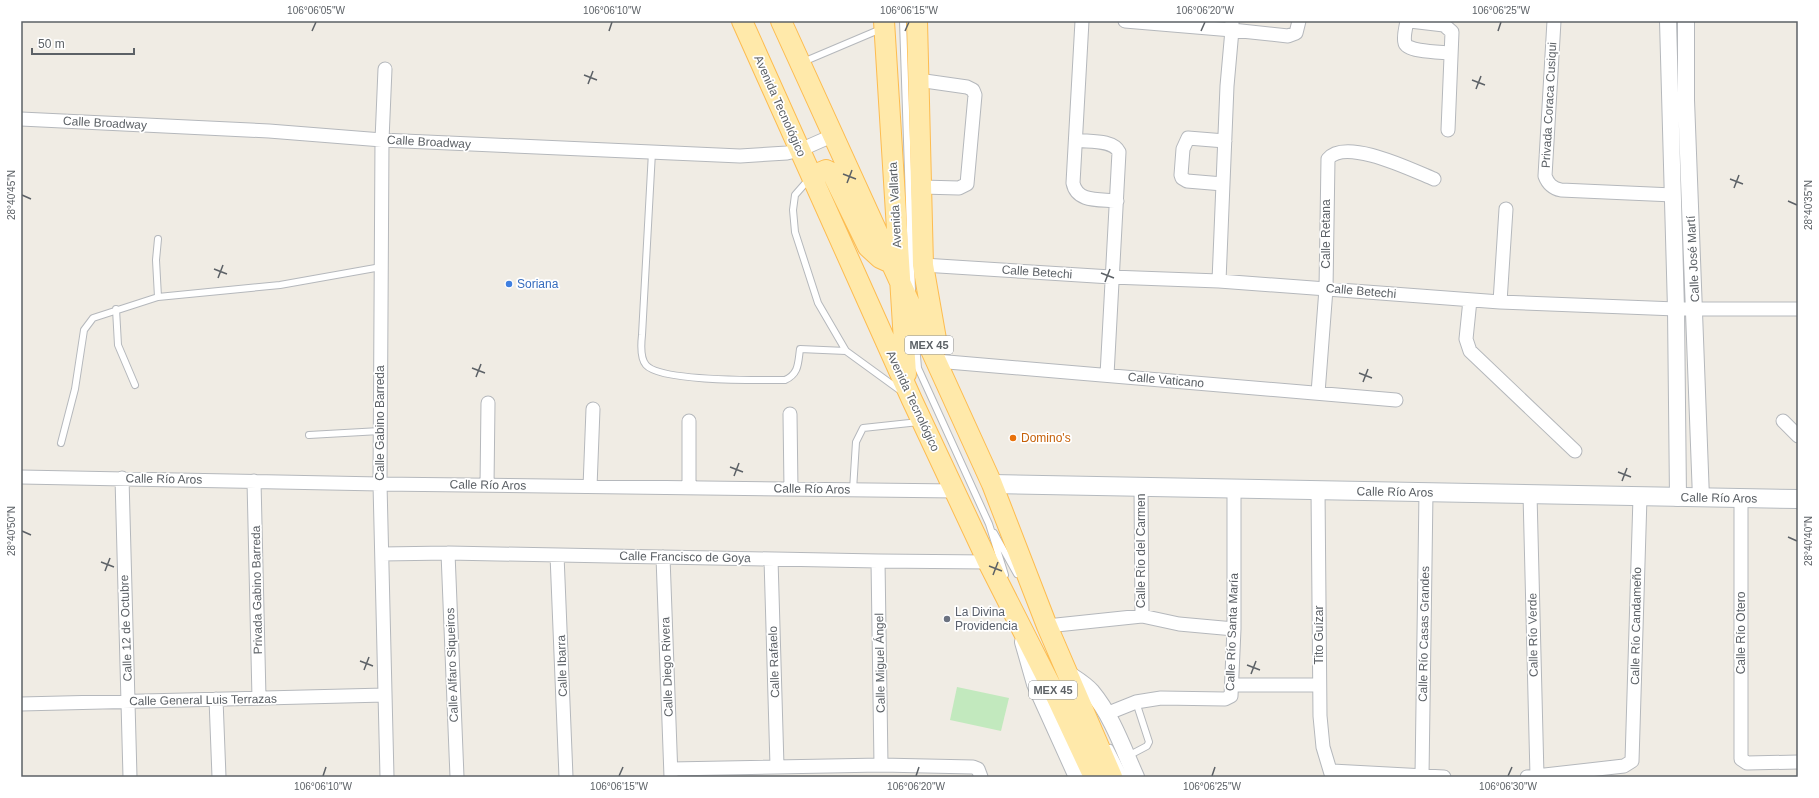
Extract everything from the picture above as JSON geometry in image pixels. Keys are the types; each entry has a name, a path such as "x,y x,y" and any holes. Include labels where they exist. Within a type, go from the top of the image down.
{"main road":[{"name":"Avenida Tecnológico","path":"742,21 922,422 1080,755 1094,777"},
{"name":"MEX 45","path":"781,21 992,484 1047,626 1108,760"},
{"path":"917,21 923,265 937,341 936,361"},
{"name":"Avenida Vallarta","path":"884,24 895,271 909,394"},
{"path":"812,176 826,170 832,173 868,247 895,271"},
{"name":"Calle Río Aros","path":"992,484 1678,498 1798,499"}],"street":[{"path":"732,21 742,21"},
{"path":"1082,21 1073,183 1074,191 1082,197 1117,201"},
{"path":"1125,21 1232,26 1256,33 1293,35 1296,33 1298,21"},
{"path":"1407,21 1404,42 1406,46 1413,50 1450,53"},
{"path":"1410,21 1447,26 1452,32 1448,130"},
{"name":"Privada Coraca Cusiqui","path":"1554,21 1546,176 1552,187 1561,190 1672,195"},
{"name":"Calle José Martí","path":"1668,21 1676,309 1678,498"},
{"name":"Calle José Martí","path":"1686,21 1686,100 1701,498"},
{"path":"1219,281 1227,86 1232,26"},
{"name":"Calle Gabino Barreda","path":"385,69 382,140 380,484 387,777"},
{"path":"918,80 967,87 973,90 975,95 967,184 960,188 921,187"},
{"name":"Calle Broadway","path":"21,119 269,131 382,140 740,156 773,155 800,150 834,136"},
{"path":"1224,184 1187,181 1182,178 1181,175 1183,149 1188,138 1225,141"},
{"path":"1076,140 1109,144 1118,148 1119,152 1111,276 1107,375"},
{"name":"Calle Retana","path":"1318,393 1326,289 1328,159 1332,154 1348,151 1366,154 1434,179"},
{"path":"1500,302 1506,209"},
{"name":"Calle Betechi","path":"923,265 1219,281 1500,302 1676,309 1798,309"},
{"path":"1470,300 1466,339 1470,351 1575,451"},
{"name":"Calle Vaticano","path":"936,361 1396,400"},
{"path":"488,403 488,485"},
{"path":"590,487 593,409"},
{"path":"790,414 791,489"},
{"path":"688,488 689,421"},
{"path":"1783,421 1798,436"},
{"name":"Calle Río Aros","path":"21,476 380,484 956,491"},
{"name":"Calle 12 de Octubre","path":"122,478 130,777"},
{"name":"Privada Gabino Barreda","path":"254,481 259,698"},
{"name":"Calle Río del Carmen","path":"1141,487 1142,616"},
{"name":"Calle Río Santa María","path":"1100,716 1136,702 1173,698 1225,699 1231,696 1233,685 1234,629 1234,489"},
{"name":"Tito Guízar","path":"1318,490 1319,685 1323,747 1332,774"},
{"name":"Calle Río Casas Grandes","path":"1422,776 1426,492"},
{"name":"Calle Río Verde","path":"1530,494 1532,776"},
{"name":"Calle Río Candameño","path":"1532,776 1624,766 1632,761 1640,497"},
{"name":"Calle Río Otero","path":"1741,499 1741,759 1747,763 1798,762"},
{"name":"Calle Francisco de Goya","path":"382,554 448,553 771,558 878,562 988,562"},
{"name":"Calle Alfaro Siqueiros","path":"448,553 457,777"},
{"name":"Calle Ibarra","path":"557,555 566,777"},
{"name":"Calle Diego Rivera","path":"663,557 671,773"},
{"name":"Calle Rafaelo","path":"771,558 777,766"},
{"name":"Calle Miguel Ángel","path":"878,562 881,764"},
{"path":"1047,626 1142,616 1180,624 1234,629"},
{"path":"1020,626 1024,652 1035,684 1077,777"},
{"path":"1070,675 1092,692 1100,716 1119,737 1136,777"},
{"path":"1233,685 1319,685"},
{"name":"Calle General Luis Terrazas","path":"21,704 385,695"},
{"path":"216,699 219,777"},
{"path":"671,773 777,766 881,764 973,767 978,769 981,777"},
{"path":"1332,774 1444,777"}],"lane":[{"path":"903,21 913,309 918,368 989,524 1020,578"},
{"path":"801,64 884,24"},
{"path":"652,152 642,335 642,358 645,364 658,372 696,378 785,380 794,374 798,367 800,349 846,351"},
{"path":"812,176 794,195 793,210 795,232 818,303 846,351 909,394"},
{"path":"158,239 156,260 158,297"},
{"path":"61,443 75,389 84,330 94,318 116,309 158,297 280,285 381,267"},
{"path":"116,309 118,345 135,384"},
{"path":"853,490 856,442 864,428 922,422"},
{"path":"309,435 380,431"},
{"path":"989,524 1020,626"},
{"path":"1024,585 1047,626"},
{"path":"1127,756 1147,746 1149,742 1136,702"},
{"path":"1108,760 1125,777"}],"green space":[{"path":"957,687 1009,698 1001,731 950,720"}],"place":[{"name":"Soriana","path":"509,284"},
{"name":"Domino's","path":"1013,438"},
{"name":"La Divina Providencia","path":"947,619"}]}
